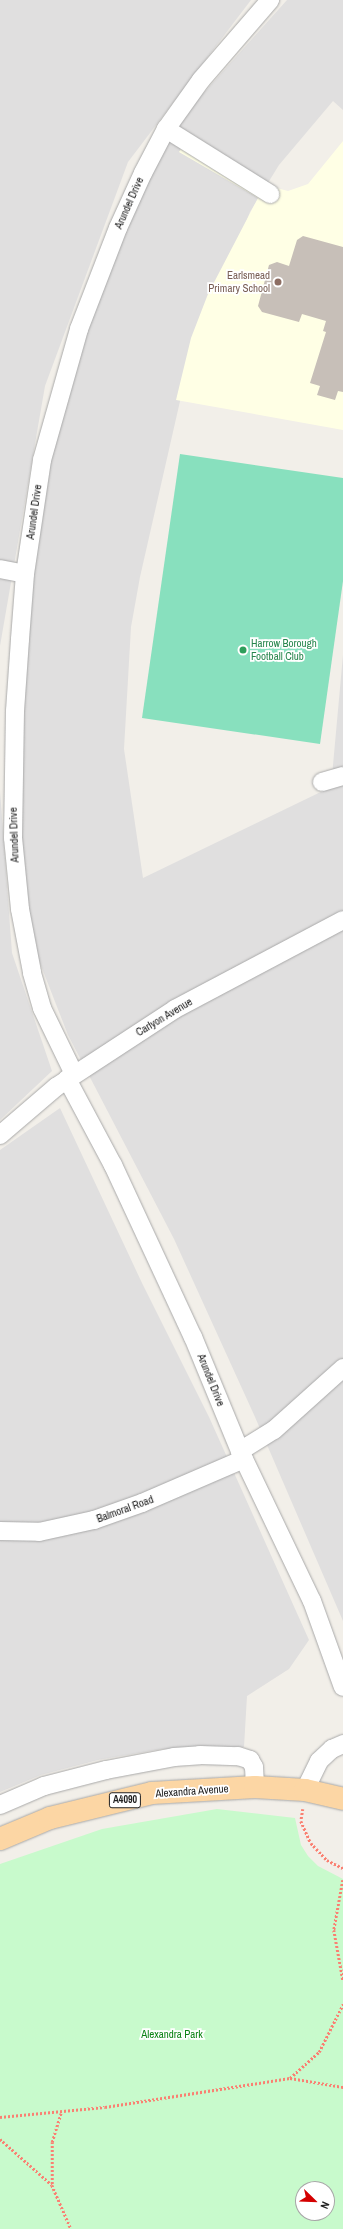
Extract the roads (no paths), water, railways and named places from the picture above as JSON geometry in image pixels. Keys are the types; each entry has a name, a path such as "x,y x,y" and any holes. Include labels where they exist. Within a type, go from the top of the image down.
{"main road":[{"name":"Alexandra Avenue","path":"0,1839 50,1818 152,1793 255,1787 305,1790 343,1798"}],"street":[{"name":"Arundel Drive","path":"270,0 201,80 166,129 118,228 79,329 42,460 25,574 13,749 12,822 15,873 26,942 40,1000 70,1076 153,1248 193,1337 242,1455 298,1568 343,1686"},
{"path":"166,129 270,194"},
{"path":"0,569 25,574"},
{"path":"322,782 343,776"},
{"name":"Carlyon Avenue","path":"0,1135 70,1076 175,1009 343,920"},
{"name":"Balmoral Road","path":"0,1531 39,1532 79,1525 142,1503 242,1455 274,1430 343,1368"},
{"path":"305,1790 319,1761 332,1749 343,1744"},
{"path":"0,1804 44,1786 106,1770 174,1757 200,1755 238,1756 250,1760 254,1767 255,1787"}],"place":[{"name":"Earlsmead Primary School","path":"278,282"},
{"name":"Harrow Borough Football Club","path":"243,650"}],"park label":[{"name":"Alexandra Park","path":"172,2034"}]}
